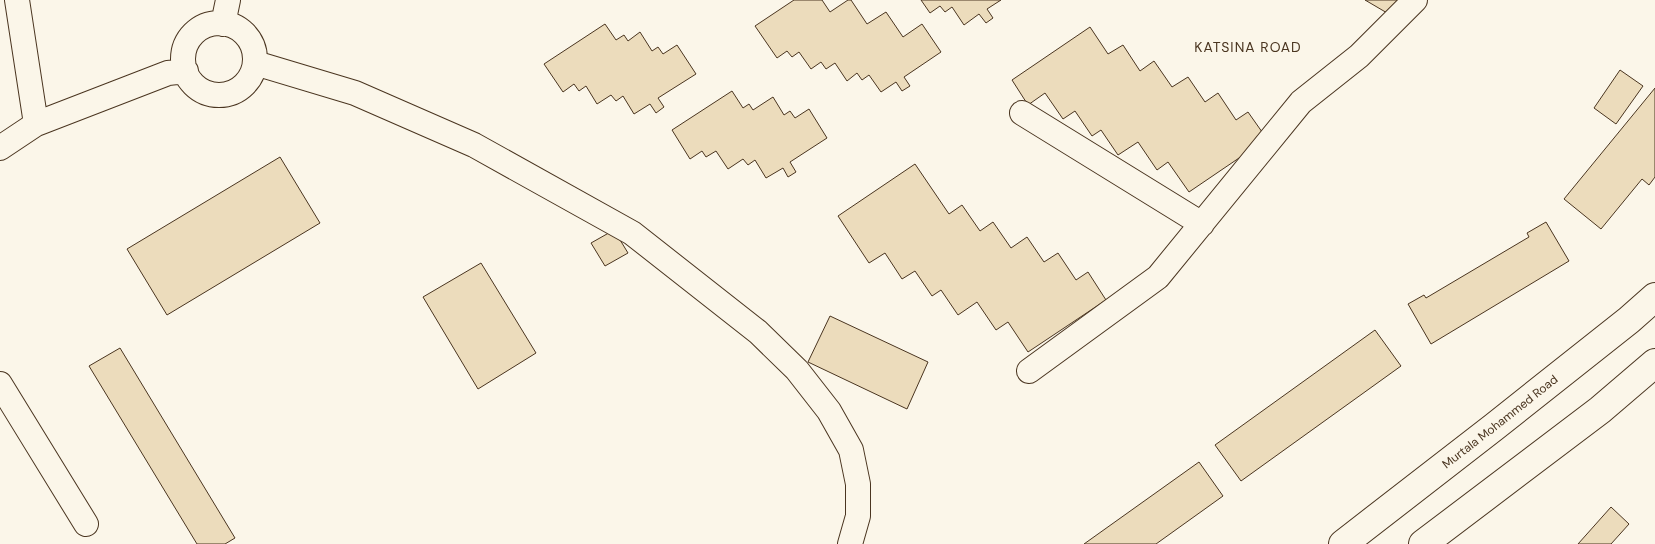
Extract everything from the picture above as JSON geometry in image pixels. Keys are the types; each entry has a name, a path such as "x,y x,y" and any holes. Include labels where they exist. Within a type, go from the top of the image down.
{"highway":[{"name":"Murtala Mohammed Road","path":"1343,544 1517,409 1655,297"},
{"path":"1423,544 1600,410 1655,363"}],"street":[{"path":"18,0 36,124"},
{"path":"223,24 228,0"},
{"path":"1029,372 1158,277 1301,102 1359,56 1416,0"},
{"path":"223,24 234,26 247,37 254,52 255,63 252,74 246,83 237,90 227,94 216,95 205,92 195,86 188,77 184,56 186,44 192,35 206,26 223,24"},
{"path":"255,63 355,93 474,145 632,233 758,332 797,370 829,410 851,450 858,484 858,516 850,544"},
{"path":"0,148 36,124 168,73 186,71"},
{"path":"1022,113 1202,224"},
{"path":"0,384 86,524"}],"building":[{"path":"794,0 822,0 830,12 851,0 867,24 886,12 903,37 922,24 941,52 904,77 910,86 902,91 896,82 881,92 869,75 862,80 857,73 847,81 835,63 826,69 821,62 811,69 799,52 792,57 787,51 777,58 755,26"},
{"path":"921,0 1001,0 987,9 993,18 986,23 979,14 964,25 952,7 945,12 940,6 930,13"},
{"path":"1365,0 1401,0 1394,17"},
{"path":"605,24 616,40 624,35 628,41 640,32 652,51 658,47 663,54 677,45 696,74 658,98 664,107 656,113 650,104 634,114 623,96 616,101 611,95 597,104 586,86 579,91 574,84 563,92 544,64"},
{"path":"1090,27 1108,54 1123,45 1140,71 1154,61 1172,87 1188,77 1205,102 1218,93 1236,120 1248,112 1267,139 1189,192 1168,162 1157,170 1138,142 1118,155 1101,130 1092,136 1075,111 1063,119 1045,93 1028,105 1012,80"},
{"path":"1620,70 1643,86 1616,124 1594,108"},
{"path":"1655,88 1655,177 1649,185 1642,179 1601,229 1564,199"},
{"path":"732,91 743,108 749,104 753,110 773,97 784,115 790,111 795,118 809,109 827,138 790,162 796,172 788,177 783,168 766,178 755,160 748,165 743,159 728,169 716,151 706,157 702,151 690,159 672,130"},
{"path":"280,157 320,223 167,315 127,249"},
{"path":"915,164 949,214 962,205 980,231 993,222 1011,248 1027,237 1044,262 1058,253 1076,280 1088,272 1106,300 1028,352 1008,322 996,330 977,302 958,315 941,290 932,296 915,271 902,279 885,253 869,263 838,216"},
{"path":"1546,222 1569,261 1431,344 1408,304 1424,295 1426,298 1529,237 1527,233"},
{"path":"614,230 628,253 605,266 591,243"},
{"path":"481,263 536,353 478,389 423,297"},
{"path":"830,316 928,362 907,409 808,362"},
{"path":"1375,330 1401,366 1241,481 1215,445"},
{"path":"120,348 235,538 225,544 197,544 89,366"},
{"path":"1199,462 1223,496 1156,544 1084,544"},
{"path":"1611,507 1629,524 1611,544 1578,544"}],"district":[{"name":"KATSINA ROAD","path":"1248,47"}]}
